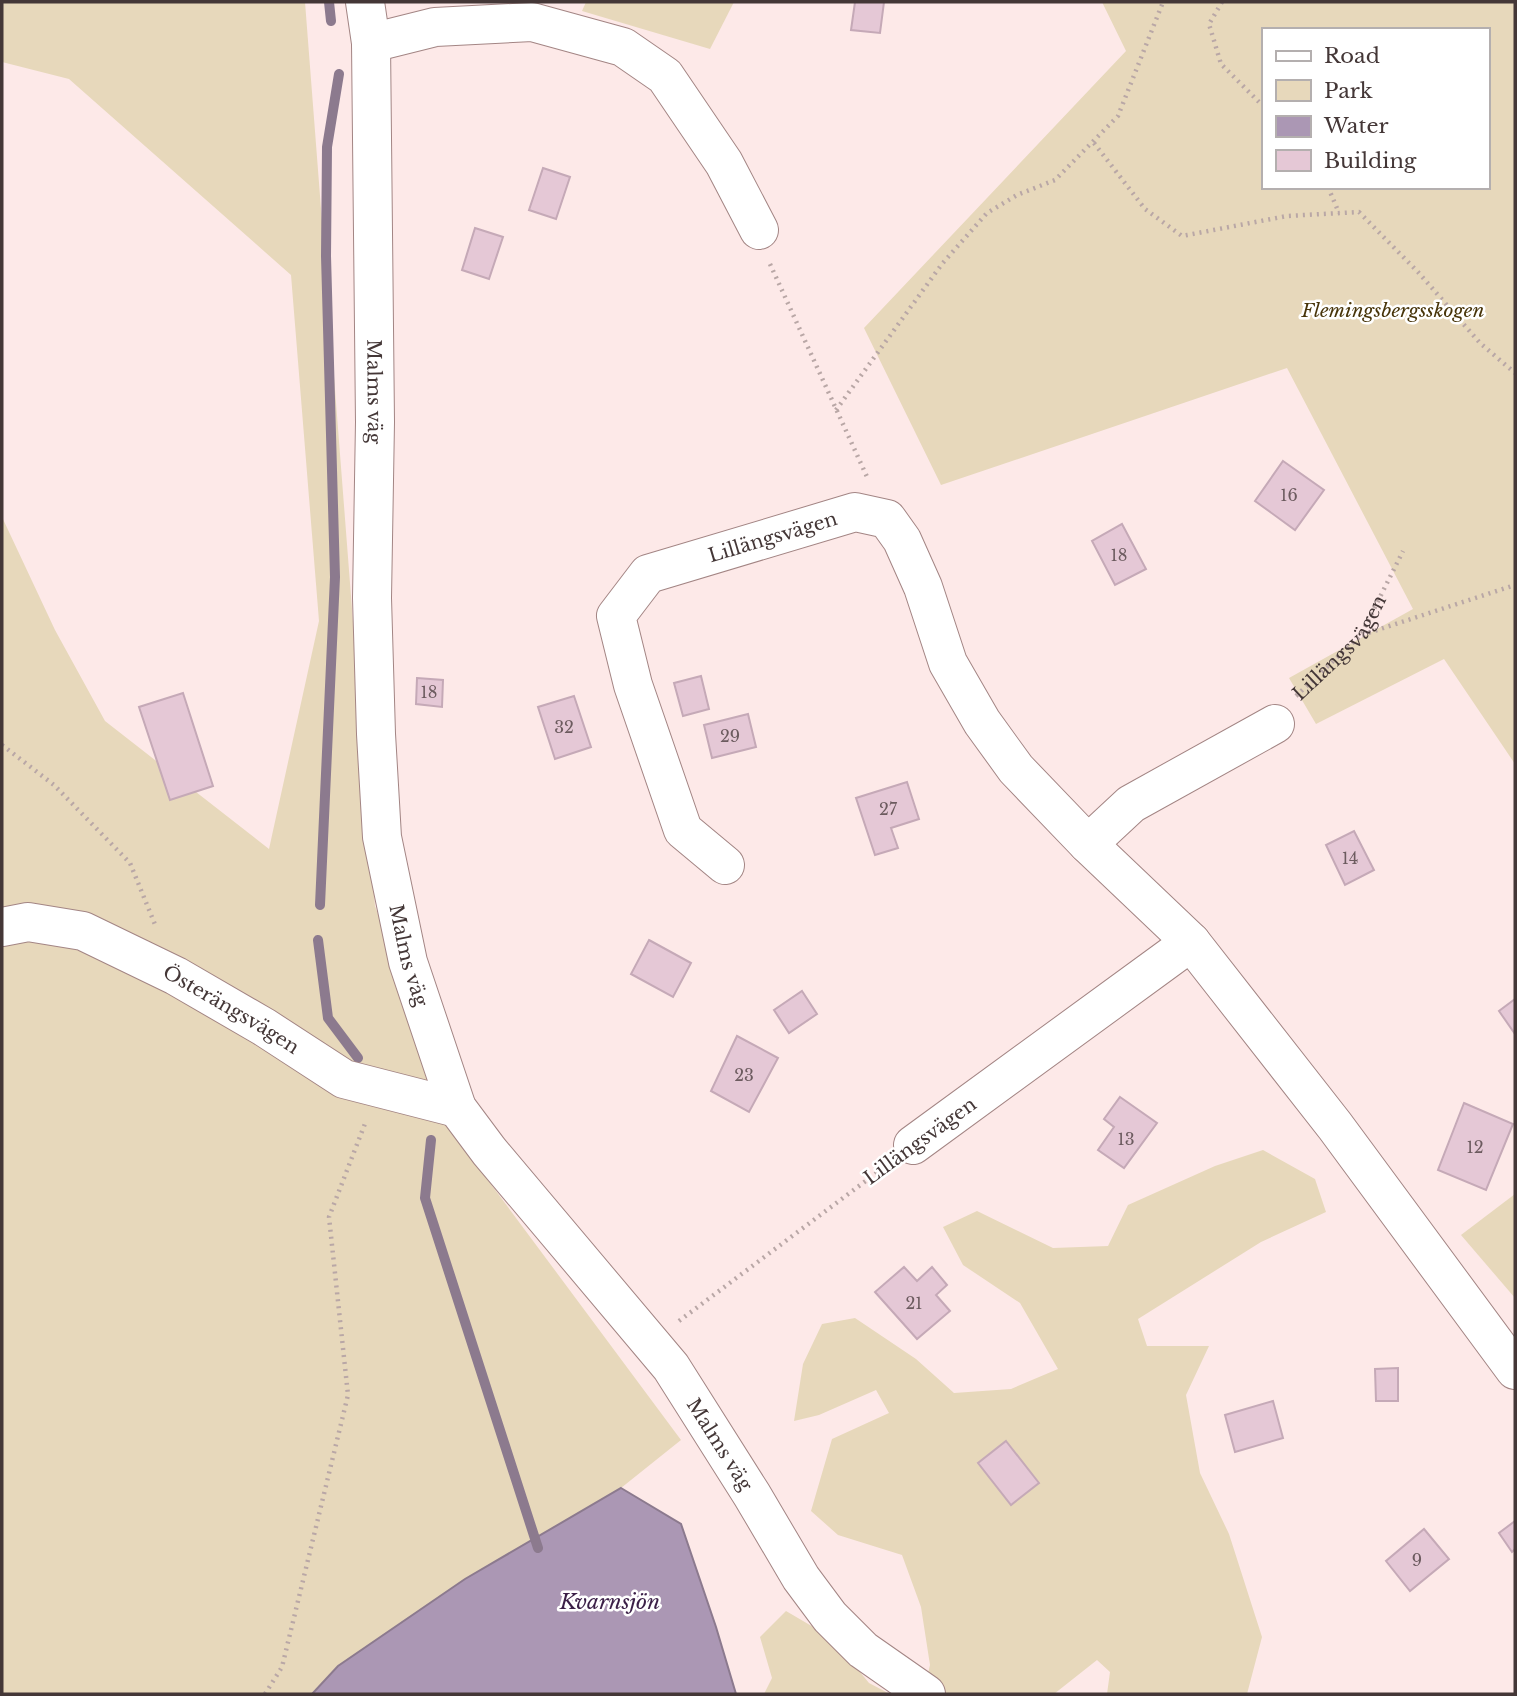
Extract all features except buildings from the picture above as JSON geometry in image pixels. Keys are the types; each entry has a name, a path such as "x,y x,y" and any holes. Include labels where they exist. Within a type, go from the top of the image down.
{"street":[{"name":"Malms väg","path":"365,2 371,43 375,422 372,598 376,734 382,837 408,962 457,1108 489,1151 671,1367 752,1494 801,1578 830,1617 863,1650 926,1694"},
{"path":"371,43 435,27 531,22 623,47 665,76 724,163 759,230"},
{"name":"Lillängsvägen","path":"725,865 682,830 633,685 616,616 648,573 855,512 887,519"},
{"path":"887,519 902,540 923,587 948,663 982,722 1016,769 1088,844 1191,942 1335,1126 1515,1370"},
{"path":"1088,844 1131,804 1275,724"},
{"name":"Österängsvägen","path":"2,927 27,922 83,931 176,976 264,1027 344,1079 457,1108"},
{"name":"Lillängsvägen","path":"913,1145 1191,942"}],"path":[{"path":"836,410 942,264 987,213 1017,195 1055,180 1118,116 1163,2"},
{"path":"1222,2 1209,24 1222,64 1262,105"},
{"path":"1094,143 1145,209 1182,236 1287,216 1359,212 1418,272 1480,343 1515,373"},
{"path":"1329,189 1339,213"},
{"path":"759,230 764,250 887,519"},
{"name":"Lillängsvägen","path":"1275,724 1301,690 1361,635 1404,551"},
{"path":"1361,635 1515,585"},
{"path":"2,745 54,785 130,863 176,976"},
{"path":"265,1694 282,1667 348,1395 329,1217 367,1119"},
{"name":"Lillängsvägen","path":"650,1342 913,1145"}],"green space":[{"path":"2,2 305,2 375,906 467,1152 681,1440 621,1488 681,1524 338,1667 312,1694 2,1694 2,517 55,630 105,721 269,849 319,621 291,275 69,79 2,62"},
{"path":"586,2 734,2 710,49 582,11"},
{"name":"Flemingsbergsskogen","path":"1102,2 1515,2 1515,764 1444,659 1316,724 1289,678 1413,609 1287,368 941,485 864,328 1126,51"},
{"path":"1263,1150 1315,1179 1326,1212 1261,1242 1138,1319 1147,1346 1209,1346 1186,1395 1200,1473 1229,1534 1262,1637 1247,1694 1107,1694 1110,1672 1097,1660 1054,1694 923,1694 930,1665 921,1607 902,1555 838,1535 811,1511 832,1439 889,1413 876,1390 819,1415 794,1421 803,1364 822,1324 855,1318 916,1359 954,1393 1011,1389 1058,1369 1020,1303 963,1265 943,1227 977,1211 1053,1248 1108,1246 1128,1205 1215,1166"},
{"path":"1515,1194 1515,1298 1461,1235"},
{"path":"786,1611 832,1638 869,1683 890,1694 764,1694 772,1678 760,1637"}],"water":[{"name":"Kvarnsjön","path":"621,1488 681,1524 736,1694 312,1694 338,1666 465,1579"}],"waterway":[{"path":"329,2 331,21"},
{"path":"320,905 335,577 326,256 327,147 339,74"},
{"path":"318,940 328,1018 358,1058"},
{"path":"431,1140 425,1198 538,1548"}]}
